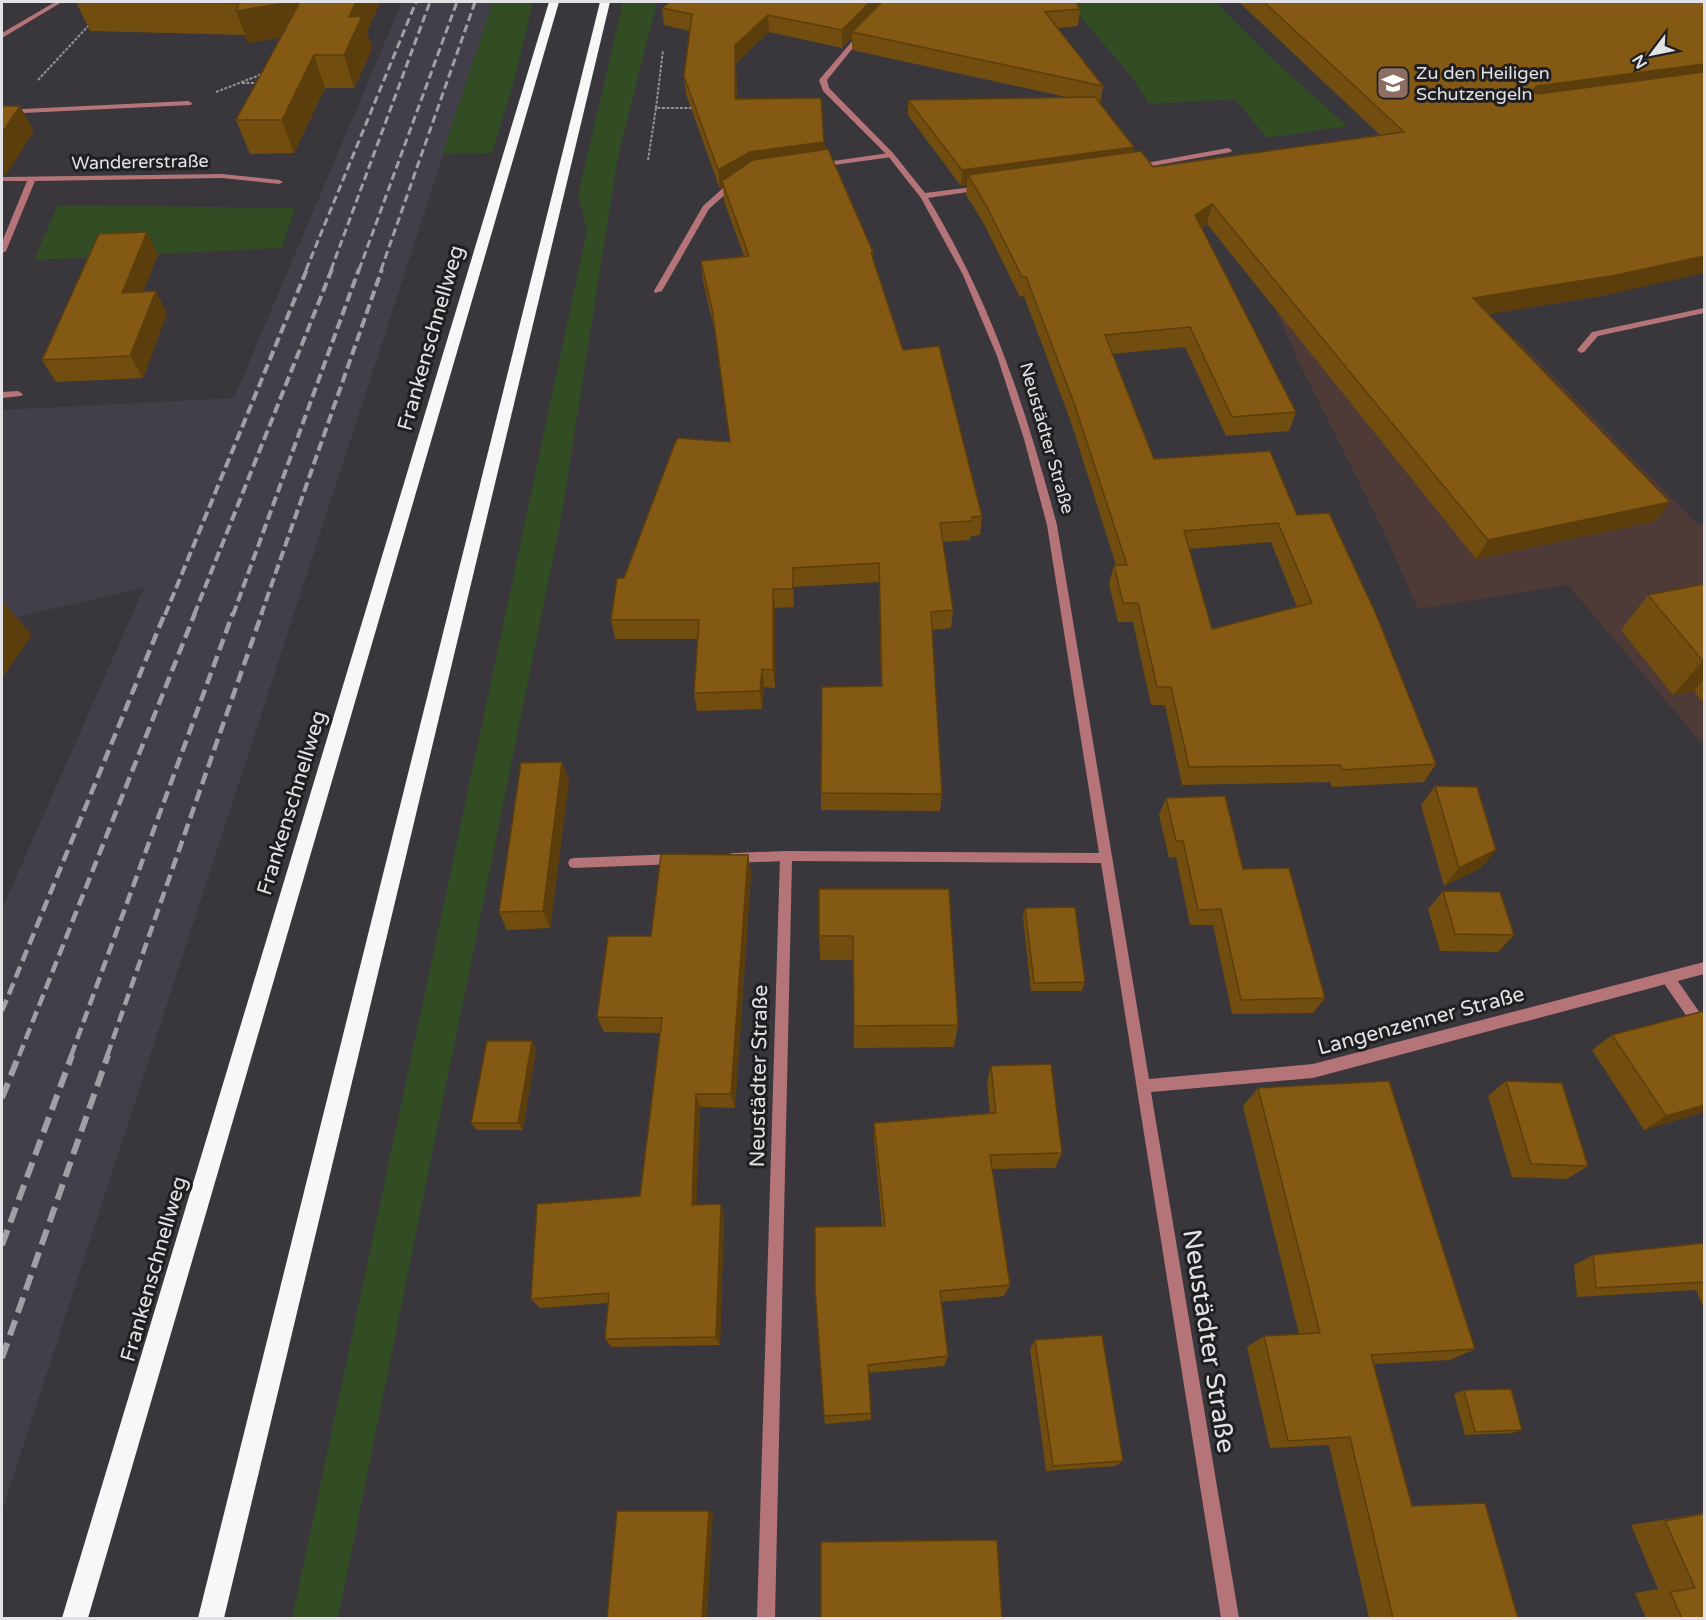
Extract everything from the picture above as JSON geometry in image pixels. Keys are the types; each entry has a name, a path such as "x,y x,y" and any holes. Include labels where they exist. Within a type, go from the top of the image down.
{"highway":[{"name":"Frankenschnellweg","path":"75,1618 554,2"},
{"path":"212,1618 605,2"}],"street":[{"path":"2,36 59,2"},
{"name":"Neustädter Straße","path":"869,26 823,80 826,89 889,155 923,196 979,295 1006,366 1031,443 1052,525 1230,1618"},
{"path":"5,112 188,103"},
{"path":"1122,168 1191,159 1228,150"},
{"path":"813,166 889,155"},
{"name":"Wandererstraße","path":"2,179 222,176 279,182"},
{"path":"2,251 32,178"},
{"path":"658,291 706,208 722,191 743,178"},
{"path":"923,196 994,186"},
{"path":"1581,350 1595,334 1704,311"},
{"path":"2,395 18,394"},
{"path":"715,858 786,856 1107,858"},
{"name":"Neustädter Straße","path":"766,1618 786,856"},
{"path":"574,863 692,859"},
{"name":"Langenzenner Straße","path":"1143,1086 1313,1071 1704,968"},
{"path":"1668,978 1704,1030"}],"path":[{"path":"5,112 95,18"},
{"path":"648,160 663,50"},
{"path":"188,103 269,71"},
{"path":"238,83 260,83"},
{"path":"656,108 702,108"}],"shaded area":[{"path":"402,2 493,2 2,1511 2,909 144,588 2,620 2,410 234,398"},
{"path":"1270,296 1458,321 1518,340 1698,525 1704,524 1704,746 1568,585 1418,609 1383,530 1301,367"}],"green space":[{"path":"493,2 533,2 516,74 492,153 442,154"},
{"path":"623,2 657,2 618,156 561,519 338,1618 292,1618 587,230 578,195"},
{"path":"1068,2 1215,2 1270,57 1347,126 1267,138 1235,99 1149,104 1131,76"},
{"path":"58,205 295,208 282,248 34,260"}],"building":[{"path":"177,2 292,2 236,11 239,3"},
{"path":"300,2 356,2 349,17 362,16 344,55 314,55 282,120 236,120"},
{"path":"670,2 870,2 842,30 768,15 735,45 735,99 821,98 824,142 750,152 718,170 684,76 692,14 662,8"},
{"path":"882,2 1076,2 1080,9 1045,12 1103,86 852,32"},
{"path":"1264,2 1704,2 1704,64 1537,86 1531,91 1538,94 1704,72 1704,256 1617,275 1473,298 1670,502 1488,540 1212,204 1195,215 1296,412 1232,417 1190,327 1105,335 1154,459 1270,451 1297,515 1329,513 1376,614 1436,764 1342,770 1340,765 1189,767 1171,687 1157,687 1138,603 1123,603 1114,565 1127,565 1074,403 1026,277 1022,277 986,205 968,175 1141,151 1153,167 1404,132","holes":["1278,523 1312,603 1212,629 1184,531"]},
{"path":"1095,97 1134,147 962,170 908,100"},
{"path":"2,106 20,106 2,133"},
{"path":"828,149 873,252 871,253 903,350 939,346 982,516 972,517 972,521 940,523 953,610 931,612 942,794 821,793 822,687 882,686 879,563 793,568 793,589 773,589 773,670 762,669 760,691 694,693 699,620 611,620 617,578 624,578 678,438 730,442 712,309 701,261 749,256 722,181 753,160"},
{"path":"147,232 122,293 156,291 130,356 42,360 99,234"},
{"path":"1704,584 1704,661 1703,661 1648,595"},
{"path":"562,762 543,911 499,912 521,763"},
{"path":"1435,786 1477,787 1496,850 1459,868"},
{"path":"1225,796 1243,869 1289,868 1325,998 1241,1000 1221,909 1198,910 1183,841 1176,841 1166,798"},
{"path":"661,854 748,855 731,1094 696,1094 692,1205 721,1204 716,1337 605,1339 609,1293 531,1299 537,1204 640,1196 662,1018 597,1017 608,936 651,936"},
{"path":"819,889 949,889 958,1025 854,1026 853,936 819,936"},
{"path":"1443,891 1500,892 1514,935 1455,934"},
{"path":"1075,907 1085,982 1034,983 1025,908"},
{"path":"1704,1011 1704,1105 1666,1116 1612,1035"},
{"path":"487,1041 532,1041 518,1123 471,1123"},
{"path":"1051,1064 1062,1153 990,1155 1010,1285 940,1291 948,1356 868,1365 871,1413 824,1416 815,1288 815,1227 885,1226 874,1123 996,1113 991,1066"},
{"path":"1389,1081 1475,1349 1371,1355 1412,1506 1485,1503 1518,1618 1393,1618 1350,1437 1288,1441 1264,1336 1320,1333 1258,1088"},
{"path":"1506,1081 1562,1083 1588,1166 1531,1164"},
{"path":"1704,1243 1704,1282 1596,1288 1593,1255"},
{"path":"1102,1335 1123,1461 1053,1466 1035,1340"},
{"path":"1511,1389 1522,1430 1475,1432 1464,1390"},
{"path":"617,1511 709,1511 702,1618 607,1618"},
{"path":"1704,1514 1704,1618 1682,1618 1670,1592 1695,1588 1665,1521"},
{"path":"997,1540 1002,1618 821,1618 821,1542"}],"railway":[{"path":"306,270 416,2"},
{"path":"331,270 430,2"},
{"path":"359,270 457,2"},
{"path":"381,270 475,2"},
{"path":"165,615 307,269"},
{"path":"194,615 332,269"},
{"path":"233,615 359,269"},
{"path":"261,615 382,269"},
{"path":"2,1011 165,613"},
{"path":"19,1056 195,613"},
{"path":"71,1056 233,613"},
{"path":"107,1056 262,613"},
{"path":"2,1098 19,1055"},
{"path":"2,1245 72,1055"},
{"path":"2,1358 108,1055"}],"place":[{"name":"Zu den Heiligen Schutzengeln","path":"1393,83"}]}
